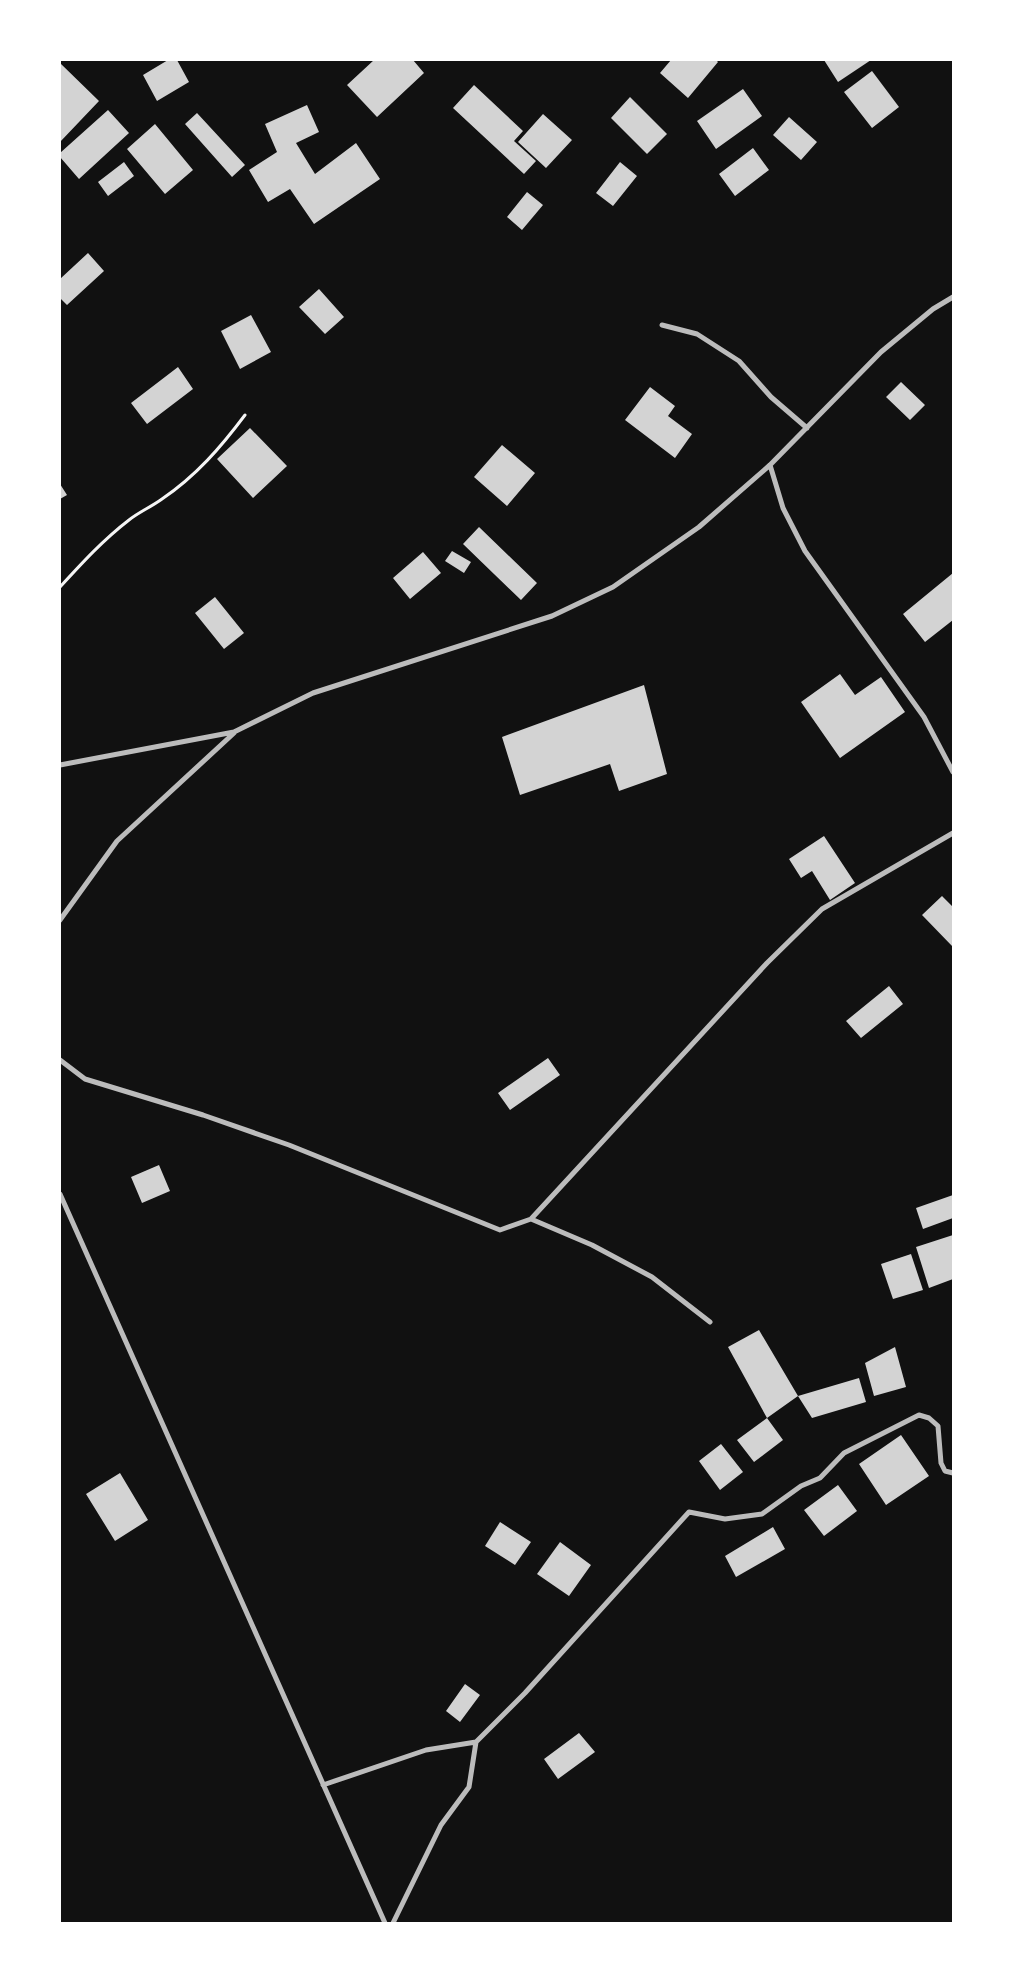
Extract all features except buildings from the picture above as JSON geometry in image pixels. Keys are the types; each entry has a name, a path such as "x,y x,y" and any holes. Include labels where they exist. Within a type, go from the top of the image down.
{"street":[{"path":"60,765 234,732 314,693 552,616 613,587 699,527 770,465 881,352 933,309 953,297"},
{"path":"662,325 697,334 739,361 771,397 807,428"},
{"path":"770,465 783,508 805,551 924,717 953,772"},
{"path":"60,920 116,842 234,732"},
{"path":"60,1060 85,1079 204,1115 289,1145 500,1230 530,1219 767,963 822,909 953,833"},
{"path":"60,1194 384,1923"},
{"path":"530,1219 592,1245 652,1277 710,1322"},
{"path":"323,1785 426,1750 476,1742 525,1693 688,1512 725,1519 762,1514 801,1486 820,1478 844,1452 919,1415 929,1418 938,1426 941,1463 945,1472 953,1473"},
{"path":"393,1923 441,1825 469,1787 476,1742"}],"path":[{"path":"60,587 101,543 130,519 163,499 202,467 222,446 245,415"}]}
